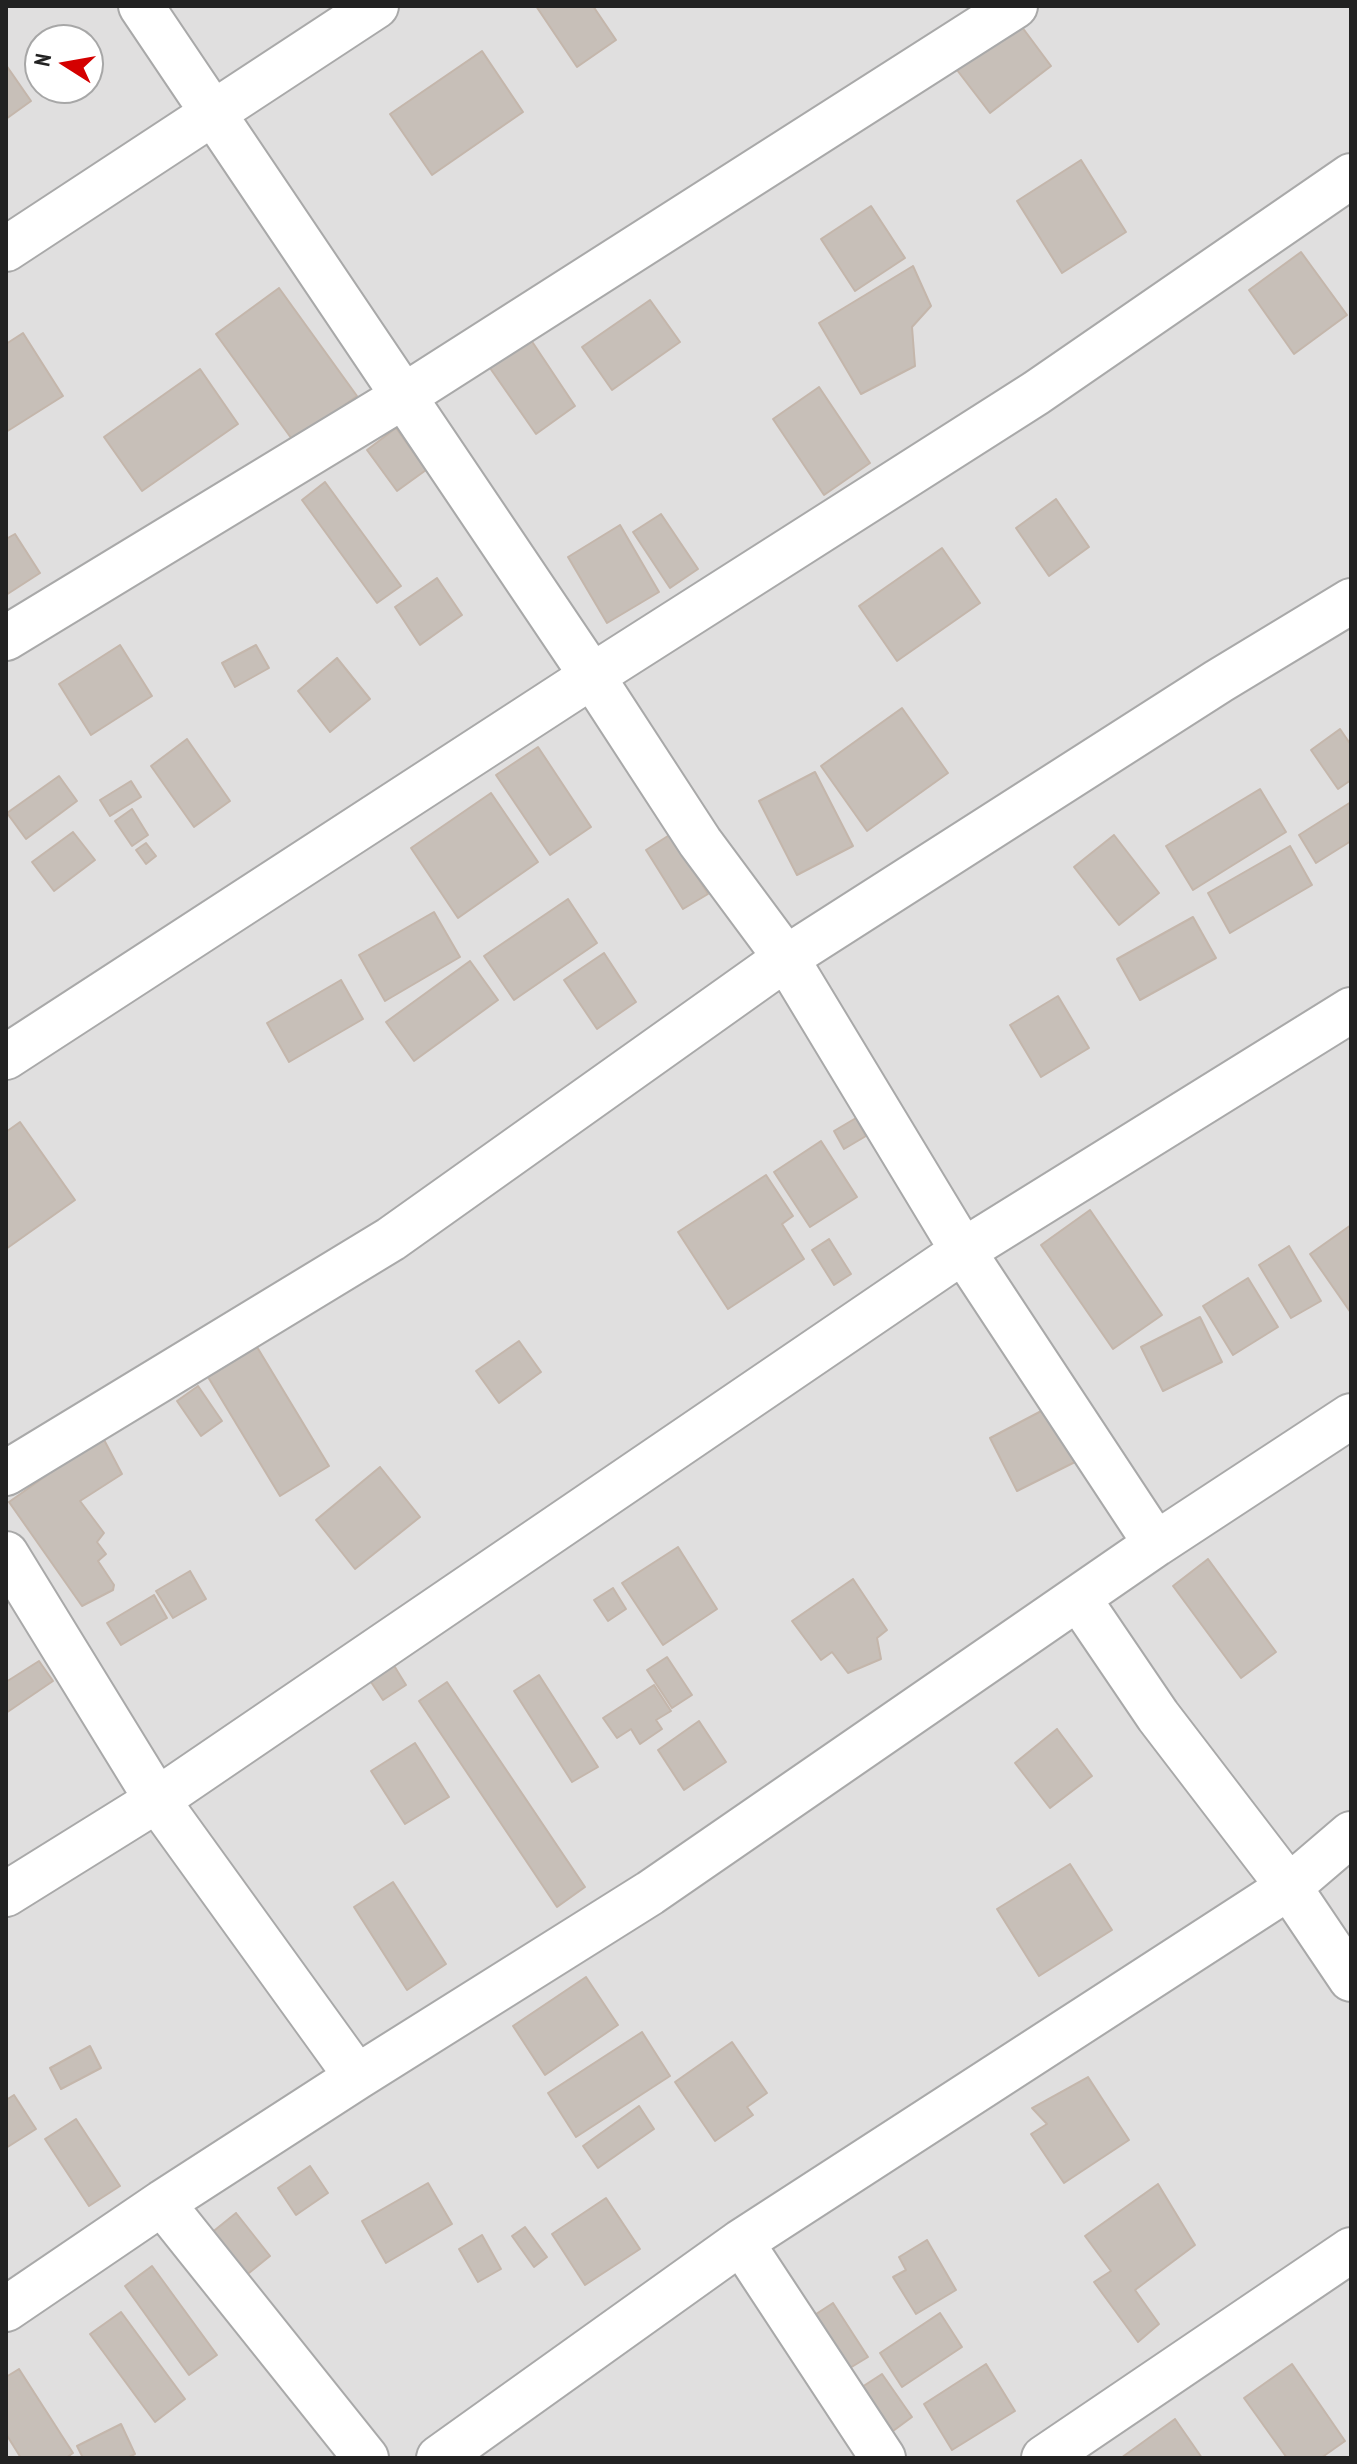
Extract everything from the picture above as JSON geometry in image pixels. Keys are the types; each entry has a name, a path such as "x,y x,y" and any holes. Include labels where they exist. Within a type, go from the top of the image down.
{"street":[{"path":"141,6 592,676 700,842 786,958 963,1251 1156,1544"},
{"path":"6,249 376,6"},
{"path":"6,638 404,396 1015,6"},
{"path":"6,1057 592,676 1036,393 1351,176"},
{"path":"6,1473 391,1239 786,958 1219,681 1351,601"},
{"path":"6,1894 157,1800 963,1251 1351,1010"},
{"path":"6,2309 162,2203 357,2077 650,1893 1156,1544 1351,1416"},
{"path":"6,1554 157,1800 357,2077"},
{"path":"1078,1598 1158,1716 1289,1887 1351,1979"},
{"path":"439,2458 741,2242 1289,1887 1351,1834"},
{"path":"162,2203 366,2458"},
{"path":"741,2242 883,2458"},
{"path":"1044,2458 1351,2250"}],"shaded area":[{"path":"6,6 1351,6 1351,2458 6,2458"}],"building":[{"path":"536,6 593,6 616,40 577,67"},
{"path":"1019,23 1051,66 990,113 957,70"},
{"path":"482,51 523,112 432,175 390,114"},
{"path":"6,65 24,91 24,104 27,104 6,119"},
{"path":"1081,160 1126,232 1062,273 1017,201"},
{"path":"871,206 905,258 855,291 821,239"},
{"path":"1301,252 1347,315 1294,354 1249,290"},
{"path":"913,266 931,306 912,327 915,366 861,394 819,323"},
{"path":"279,288 357,396 294,442 216,334"},
{"path":"650,300 680,342 612,390 582,347"},
{"path":"23,333 63,396 6,432 6,344"},
{"path":"531,340 575,406 536,434 490,368"},
{"path":"200,369 238,424 142,491 104,437"},
{"path":"819,387 870,463 824,495 773,419"},
{"path":"396,428 426,470 397,491 367,450"},
{"path":"325,482 401,586 377,603 302,500"},
{"path":"1056,499 1089,547 1049,576 1016,528"},
{"path":"661,514 698,569 670,588 633,532"},
{"path":"620,525 659,592 607,623 568,557"},
{"path":"15,534 40,573 6,595 6,539"},
{"path":"942,548 980,603 897,661 859,606"},
{"path":"437,578 462,615 420,645 395,607"},
{"path":"120,645 152,696 91,735 59,684"},
{"path":"256,645 269,668 235,687 222,663"},
{"path":"337,658 370,699 330,732 298,691"},
{"path":"902,708 948,773 867,831 821,766"},
{"path":"1340,729 1351,745 1351,780 1338,789 1311,750"},
{"path":"187,739 230,801 194,827 151,766"},
{"path":"538,747 591,827 550,855 496,775"},
{"path":"815,772 853,846 797,875 759,801"},
{"path":"59,776 77,801 26,839 7,813"},
{"path":"131,781 141,797 110,816 100,800"},
{"path":"1260,789 1286,832 1193,890 1166,846"},
{"path":"491,793 538,862 458,918 411,848"},
{"path":"1351,802 1351,841 1316,863 1299,835"},
{"path":"132,809 148,835 132,846 115,821"},
{"path":"73,832 95,860 54,891 32,862"},
{"path":"671,834 708,894 683,909 646,850"},
{"path":"1114,835 1159,893 1119,925 1074,867"},
{"path":"146,843 156,856 146,864 136,850"},
{"path":"1290,846 1312,885 1230,933 1208,893"},
{"path":"568,899 597,943 514,1000 484,956"},
{"path":"434,912 460,957 385,1001 359,955"},
{"path":"1193,917 1216,958 1140,1000 1117,959"},
{"path":"604,953 636,1002 597,1029 564,980"},
{"path":"470,961 498,1000 414,1061 386,1022"},
{"path":"341,980 363,1019 289,1062 267,1023"},
{"path":"1058,996 1089,1048 1041,1077 1010,1025"},
{"path":"856,1118 866,1136 844,1149 834,1131"},
{"path":"20,1122 75,1200 6,1249 6,1132"},
{"path":"821,1141 857,1197 810,1227 774,1172"},
{"path":"766,1175 793,1216 782,1224 804,1259 728,1309 678,1232"},
{"path":"1090,1210 1162,1315 1113,1349 1041,1245"},
{"path":"1351,1225 1351,1313 1310,1254"},
{"path":"829,1239 851,1274 834,1285 812,1250"},
{"path":"1289,1246 1321,1301 1291,1318 1259,1265"},
{"path":"1248,1278 1278,1327 1233,1355 1203,1306"},
{"path":"1200,1317 1222,1362 1163,1391 1141,1347"},
{"path":"519,1341 541,1372 499,1403 476,1371"},
{"path":"257,1347 329,1466 280,1496 208,1377"},
{"path":"198,1386 222,1421 201,1436 177,1401"},
{"path":"1047,1408 1075,1462 1017,1491 990,1438"},
{"path":"102,1436 122,1474 80,1501 104,1533 97,1542 106,1554 98,1561 114,1585 113,1590 82,1606 9,1502"},
{"path":"380,1467 420,1517 355,1569 316,1520"},
{"path":"678,1547 717,1609 663,1645 622,1583"},
{"path":"1208,1559 1276,1652 1241,1678 1173,1586"},
{"path":"190,1571 206,1599 173,1618 156,1591"},
{"path":"853,1579 887,1630 877,1638 881,1659 848,1673 832,1652 821,1660 792,1621"},
{"path":"613,1588 626,1609 608,1621 594,1600"},
{"path":"154,1595 167,1618 121,1645 107,1623"},
{"path":"667,1657 692,1695 672,1708 647,1670"},
{"path":"39,1661 53,1681 6,1713 6,1682"},
{"path":"393,1664 406,1685 383,1700 369,1679"},
{"path":"539,1675 598,1767 572,1782 514,1691"},
{"path":"447,1682 585,1887 557,1907 419,1701"},
{"path":"654,1685 671,1711 656,1720 662,1729 640,1744 631,1729 617,1738 603,1718"},
{"path":"699,1721 726,1762 684,1790 658,1750"},
{"path":"1057,1729 1092,1776 1050,1808 1015,1763"},
{"path":"415,1743 449,1797 405,1824 371,1771"},
{"path":"1070,1864 1112,1930 1039,1976 997,1909"},
{"path":"393,1882 446,1964 407,1990 354,1907"},
{"path":"586,1977 618,2025 545,2075 513,2026"},
{"path":"642,2032 670,2076 576,2137 548,2093"},
{"path":"732,2042 767,2093 747,2107 753,2115 715,2141 675,2082"},
{"path":"90,2046 101,2068 61,2089 50,2068"},
{"path":"1088,2077 1129,2140 1064,2183 1031,2134 1047,2124 1032,2108"},
{"path":"14,2095 36,2129 6,2148 6,2100"},
{"path":"639,2106 654,2129 598,2168 583,2146"},
{"path":"76,2119 120,2186 89,2206 45,2139"},
{"path":"310,2166 328,2193 296,2215 278,2188"},
{"path":"428,2183 452,2224 386,2263 362,2221"},
{"path":"1158,2184 1195,2245 1135,2290 1159,2324 1138,2342 1094,2282 1111,2271 1085,2236"},
{"path":"606,2198 640,2249 585,2285 552,2234"},
{"path":"236,2213 270,2256 244,2277 210,2234"},
{"path":"525,2227 547,2257 534,2267 512,2236"},
{"path":"482,2235 501,2269 478,2282 459,2249"},
{"path":"927,2240 956,2290 916,2314 893,2277 906,2270 899,2257"},
{"path":"152,2266 217,2355 189,2375 125,2286"},
{"path":"833,2303 868,2357 845,2371 810,2318"},
{"path":"121,2312 185,2399 155,2422 90,2334"},
{"path":"940,2313 962,2347 902,2387 880,2353"},
{"path":"986,2364 1015,2411 952,2450 924,2404"},
{"path":"1292,2364 1345,2441 1321,2458 1287,2458 1244,2398"},
{"path":"19,2369 73,2453 66,2458 21,2458 6,2434 6,2377"},
{"path":"882,2374 912,2417 893,2431 862,2387"},
{"path":"1175,2419 1202,2458 1121,2458"},
{"path":"121,2424 135,2454 127,2458 83,2458 77,2446"}]}
